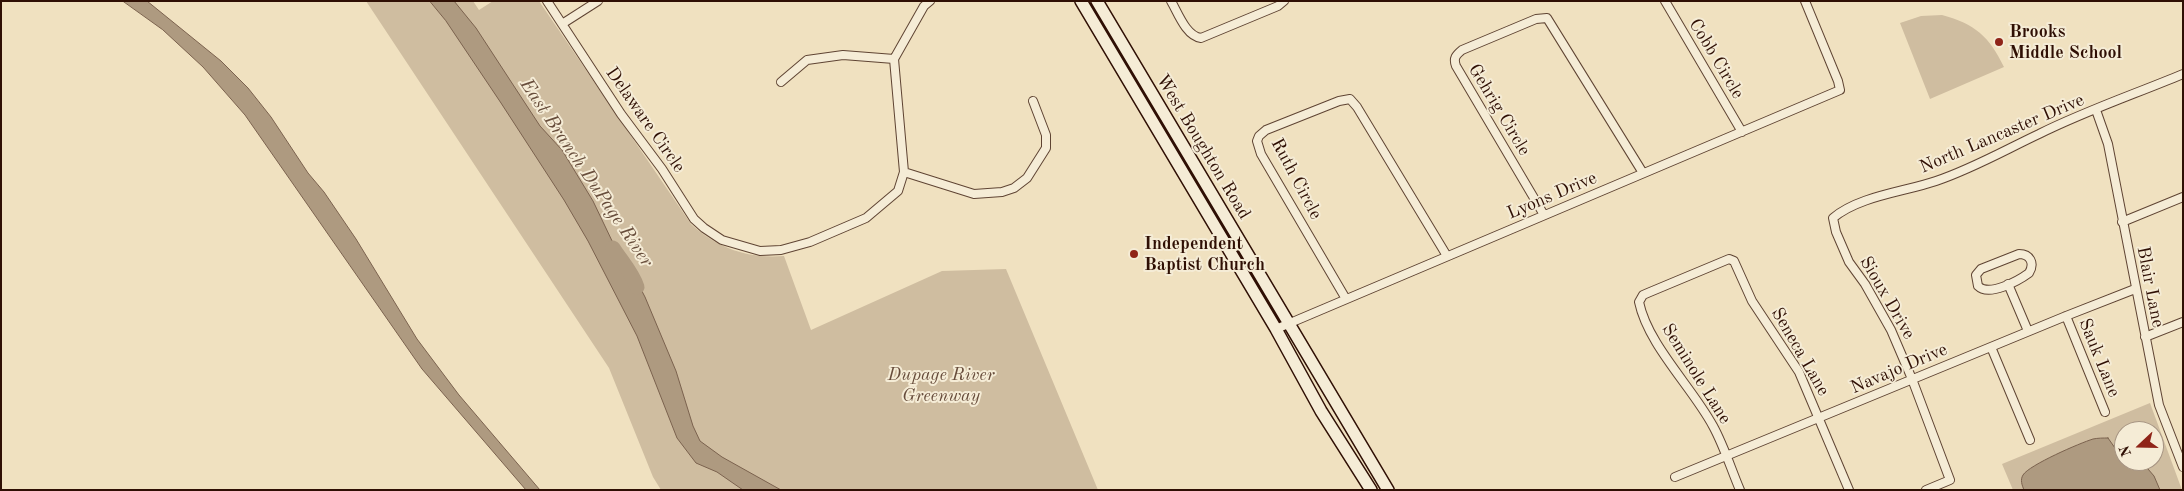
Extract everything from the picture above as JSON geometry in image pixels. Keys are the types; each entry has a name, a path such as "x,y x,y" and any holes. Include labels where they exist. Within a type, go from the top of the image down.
{"main road":[{"name":"West Boughton Road","path":"1081,1 1276,329 1311,392 1371,490"},
{"name":"West Boughton Road","path":"1097,1 1388,490"}],"street":[{"name":"Delaware Circle","path":"547,1 621,114 662,169 694,219 713,234 731,244 760,251 781,250 810,242 849,226 866,218 898,191 904,172"},
{"path":"562,24 598,1"},
{"path":"930,1 924,6 894,59 904,172 974,194 1002,192 1014,188 1027,178 1046,148 1046,135 1033,101"},
{"path":"1171,1 1189,32 1201,38 1278,6 1284,1"},
{"name":"Cobb Circle","path":"1665,1 1742,132"},
{"name":"Lyons Drive","path":"1276,329 1840,90 1805,1"},
{"name":"Gehrig Circle","path":"1544,215 1456,66 1454,61 1457,54 1462,50 1536,19 1547,18 1644,173"},
{"path":"781,82 807,60 843,55 894,59"},
{"name":"North Lancaster Drive","path":"1833,218 1838,213 1872,199 1936,181 1990,158 2040,133 2183,74"},
{"name":"Ruth Circle","path":"1346,299 1261,154 1257,141 1259,136 1266,130 1344,98 1350,99 1357,107 1447,256"},
{"name":"Blair Lane","path":"2096,110 2108,144 2159,405 2179,446 2183,466"},
{"path":"2122,222 2183,197"},
{"name":"Sioux Drive","path":"1833,218 1836,232 1849,262 1865,284 1891,330 1912,379 1950,480 1926,490"},
{"path":"1225,243 1238,239"},
{"path":"2019,254 2029,257 2032,263 2029,273 2008,284 1991,290 1984,290 1978,286 1976,275 1981,269 2019,254"},
{"name":"Seneca Lane","path":"1640,302 1643,295 1724,260 1732,259 1752,301 1798,372 1820,419 1849,490"},
{"path":"2008,284 2028,332"},
{"name":"Navajo Drive","path":"1674,477 2135,289"},
{"name":"Seminole Lane","path":"1640,302 1648,327 1713,426 1740,490"},
{"name":"Sauk Lane","path":"2066,316 2104,412"},
{"path":"2145,337 2183,322"},
{"path":"1991,348 2030,440"},
{"path":"1311,392 1326,386"}],"green space":[{"name":"Dupage River Greenway","path":"366,1 473,1 479,10 493,1 539,1 691,224 711,240 734,250 758,256 784,256 811,330 942,271 1006,269 1098,490 661,490 653,477 609,368"},
{"path":"1942,15 1964,23 1980,33 1993,47 2004,67 1930,99 1900,23 1921,16"},
{"path":"2150,403 2157,421 2114,421 2114,471 2164,471 2164,441 2182,490 2013,490 2002,464"}],"shaded area":[{"path":"123,1 147,1 221,61 248,88 271,117 308,173 324,192 356,239 417,339 459,395 540,490 526,490 422,369 245,115 203,67 163,30"},
{"path":"430,1 454,1 476,28 540,126 562,150 593,201 624,266 633,274 645,297 676,371 693,426 700,441 722,457 781,490 743,490 717,472 696,463 677,438 637,336 588,241 564,200 501,103 446,21"},
{"path":"2108,438 2114,447 2114,471 2150,471 2160,490 2024,490 2022,477 2027,471 2055,455 2095,439"}],"waterway":[{"name":"East Branch DuPage River","path":"613,248 630,272 637,287"}],"place":[{"name":"Brooks Middle School","path":"1999,42"},
{"name":"Independent Baptist Church","path":"1134,254"}]}
